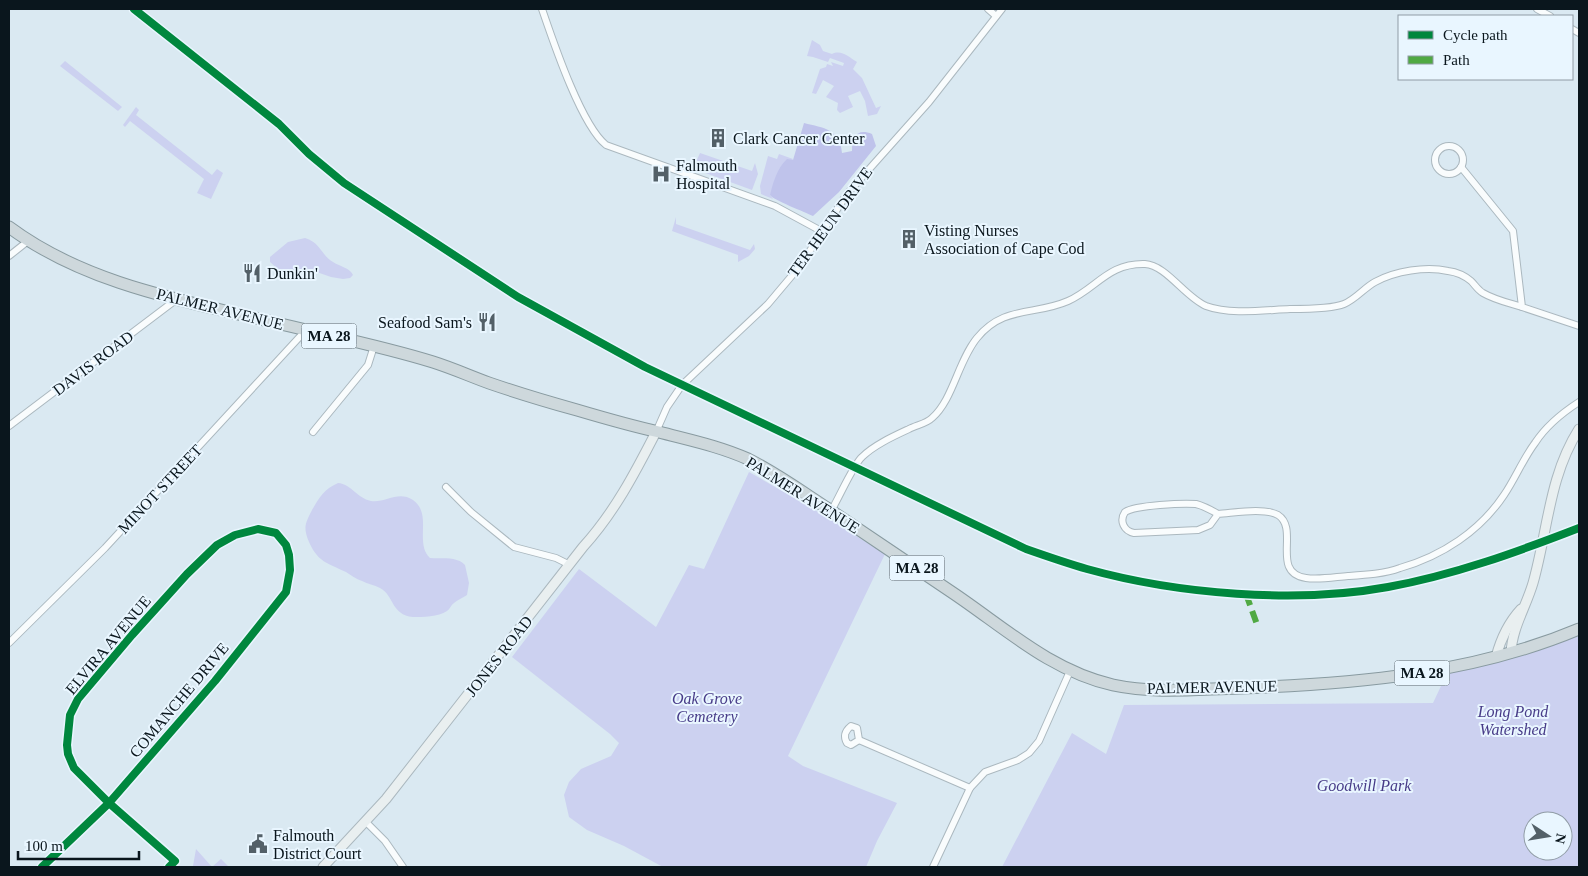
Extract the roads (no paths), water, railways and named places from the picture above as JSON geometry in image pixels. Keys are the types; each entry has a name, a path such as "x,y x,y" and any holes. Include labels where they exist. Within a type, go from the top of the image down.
{"highway":[{"name":"PALMER AVENUE","path":"9,227 28,241 78,267 135,287 176,299 374,346 432,362 492,384 563,406 656,432 708,444 749,460 776,475 952,592 1026,646 1070,671 1096,681 1127,687 1160,690 1198,690 1362,681 1466,665 1496,656"},
{"name":"MA 28","path":"1496,656 1579,629"}],"main road":[{"path":"1511,652 1513,633 1532,584 1561,463 1579,429"},
{"name":"JONES ROAD","path":"323,867 366,822 452,717 613,511 629,485 656,432"},
{"path":"1496,656 1503,634 1512,618 1526,603"}],"street":[{"path":"542,9 587,118 597,136 606,145 775,206 823,232"},
{"path":"988,9 996,16"},
{"name":"TER HEUN DRIVE","path":"656,432 667,407 682,385 768,304 800,266 847,194 924,108 1002,9"},
{"path":"1537,9 1548,15"},
{"path":"1461,167 1451,173 1441,171 1436,164 1438,150 1446,146 1457,148 1462,155 1461,167 1512,231 1522,308"},
{"path":"9,256 28,241"},
{"path":"831,511 861,458 876,447 932,418 946,400 961,364 970,349 987,328 1002,317 1068,301 1097,280 1121,267 1132,264 1148,264 1159,268 1190,297 1204,305 1228,310 1301,309 1342,305 1374,283 1396,275 1429,269 1448,271 1470,280 1480,292 1579,326"},
{"name":"DAVIS ROAD","path":"9,426 176,299"},
{"name":"MINOT STREET","path":"9,643 104,548 306,330"},
{"path":"314,432 368,365 374,346"},
{"path":"1218,514 1210,525 1198,530 1130,532 1124,527 1122,520 1125,512 1134,508 1173,505 1201,505 1218,514 1259,511 1278,516 1284,522 1288,533 1286,553 1292,572 1298,575 1306,578 1332,578 1399,569 1443,551 1479,524 1504,496 1534,444 1544,431 1559,416 1579,402"},
{"path":"446,488 471,512 514,547 556,558 570,564"},
{"name":"ELVIRA AVENUE","path":"170,867 175,861 109,803 74,768 68,754 67,734 70,715 78,699 132,635 187,574 217,545 235,535 258,529 276,533"},
{"name":"COMANCHE DRIVE","path":"42,867 109,803 215,681 286,592 289,578 289,555 286,545 276,533"},
{"path":"933,867 970,788 985,772 1018,760 1030,753 1039,741 1070,671"},
{"path":"859,740 970,788"},
{"path":"366,822 385,841 403,867"}],"place":[{"name":"Clark Cancer Center","path":"718,138"},
{"name":"Falmouth Hospital","path":"661,174"},
{"name":"Visting Nurses Association of Cape Cod","path":"909,239"},
{"name":"Dunkin'","path":"252,273"},
{"name":"Seafood Sam's","path":"487,322"},
{"name":"Falmouth District Court","path":"258,844"}],"park label":[{"name":"Oak Grove Cemetery","path":"707,707"},
{"name":"Long Pond Watershed","path":"1513,720"},
{"name":"Goodwill Park","path":"1364,785"}]}
